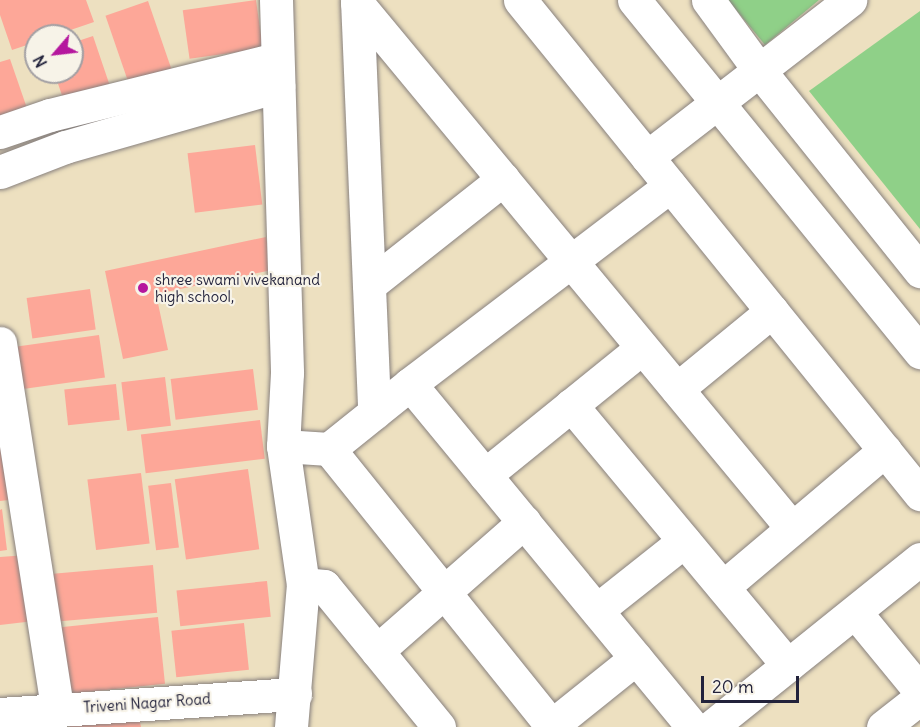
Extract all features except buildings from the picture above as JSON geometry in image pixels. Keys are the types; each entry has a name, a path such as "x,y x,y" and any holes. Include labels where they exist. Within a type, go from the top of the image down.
{"street":[{"path":"276,0 287,373 283,446 303,584 295,716"},
{"path":"520,0 920,494"},
{"path":"634,0 920,352"},
{"path":"708,0 759,70 920,271"},
{"path":"647,156 850,0"},
{"path":"357,1 792,528"},
{"path":"357,1 374,413"},
{"path":"0,132 50,115 278,72"},
{"path":"0,172 64,147 278,72"},
{"path":"369,285 503,179"},
{"path":"283,446 329,449 410,384 670,186"},
{"path":"677,389 772,311"},
{"path":"0,343 57,709"},
{"path":"485,475 642,348"},
{"path":"410,384 693,727"},
{"path":"572,405 788,665"},
{"path":"329,449 551,726 636,658"},
{"path":"723,587 885,450"},
{"path":"377,651 524,522"},
{"path":"597,610 684,541"},
{"path":"711,727 920,559"},
{"path":"303,584 324,586 439,727"},
{"path":"855,612 920,691"},
{"path":"883,727 920,698"},
{"name":"Triveni Nagar Road","path":"0,714 57,709 295,716"}],"green space":[{"path":"728,0 819,0 765,45"},
{"path":"920,11 920,229 809,91"}],"place":[{"name":"shree swami vivekanand high school,","path":"143,288"}]}
